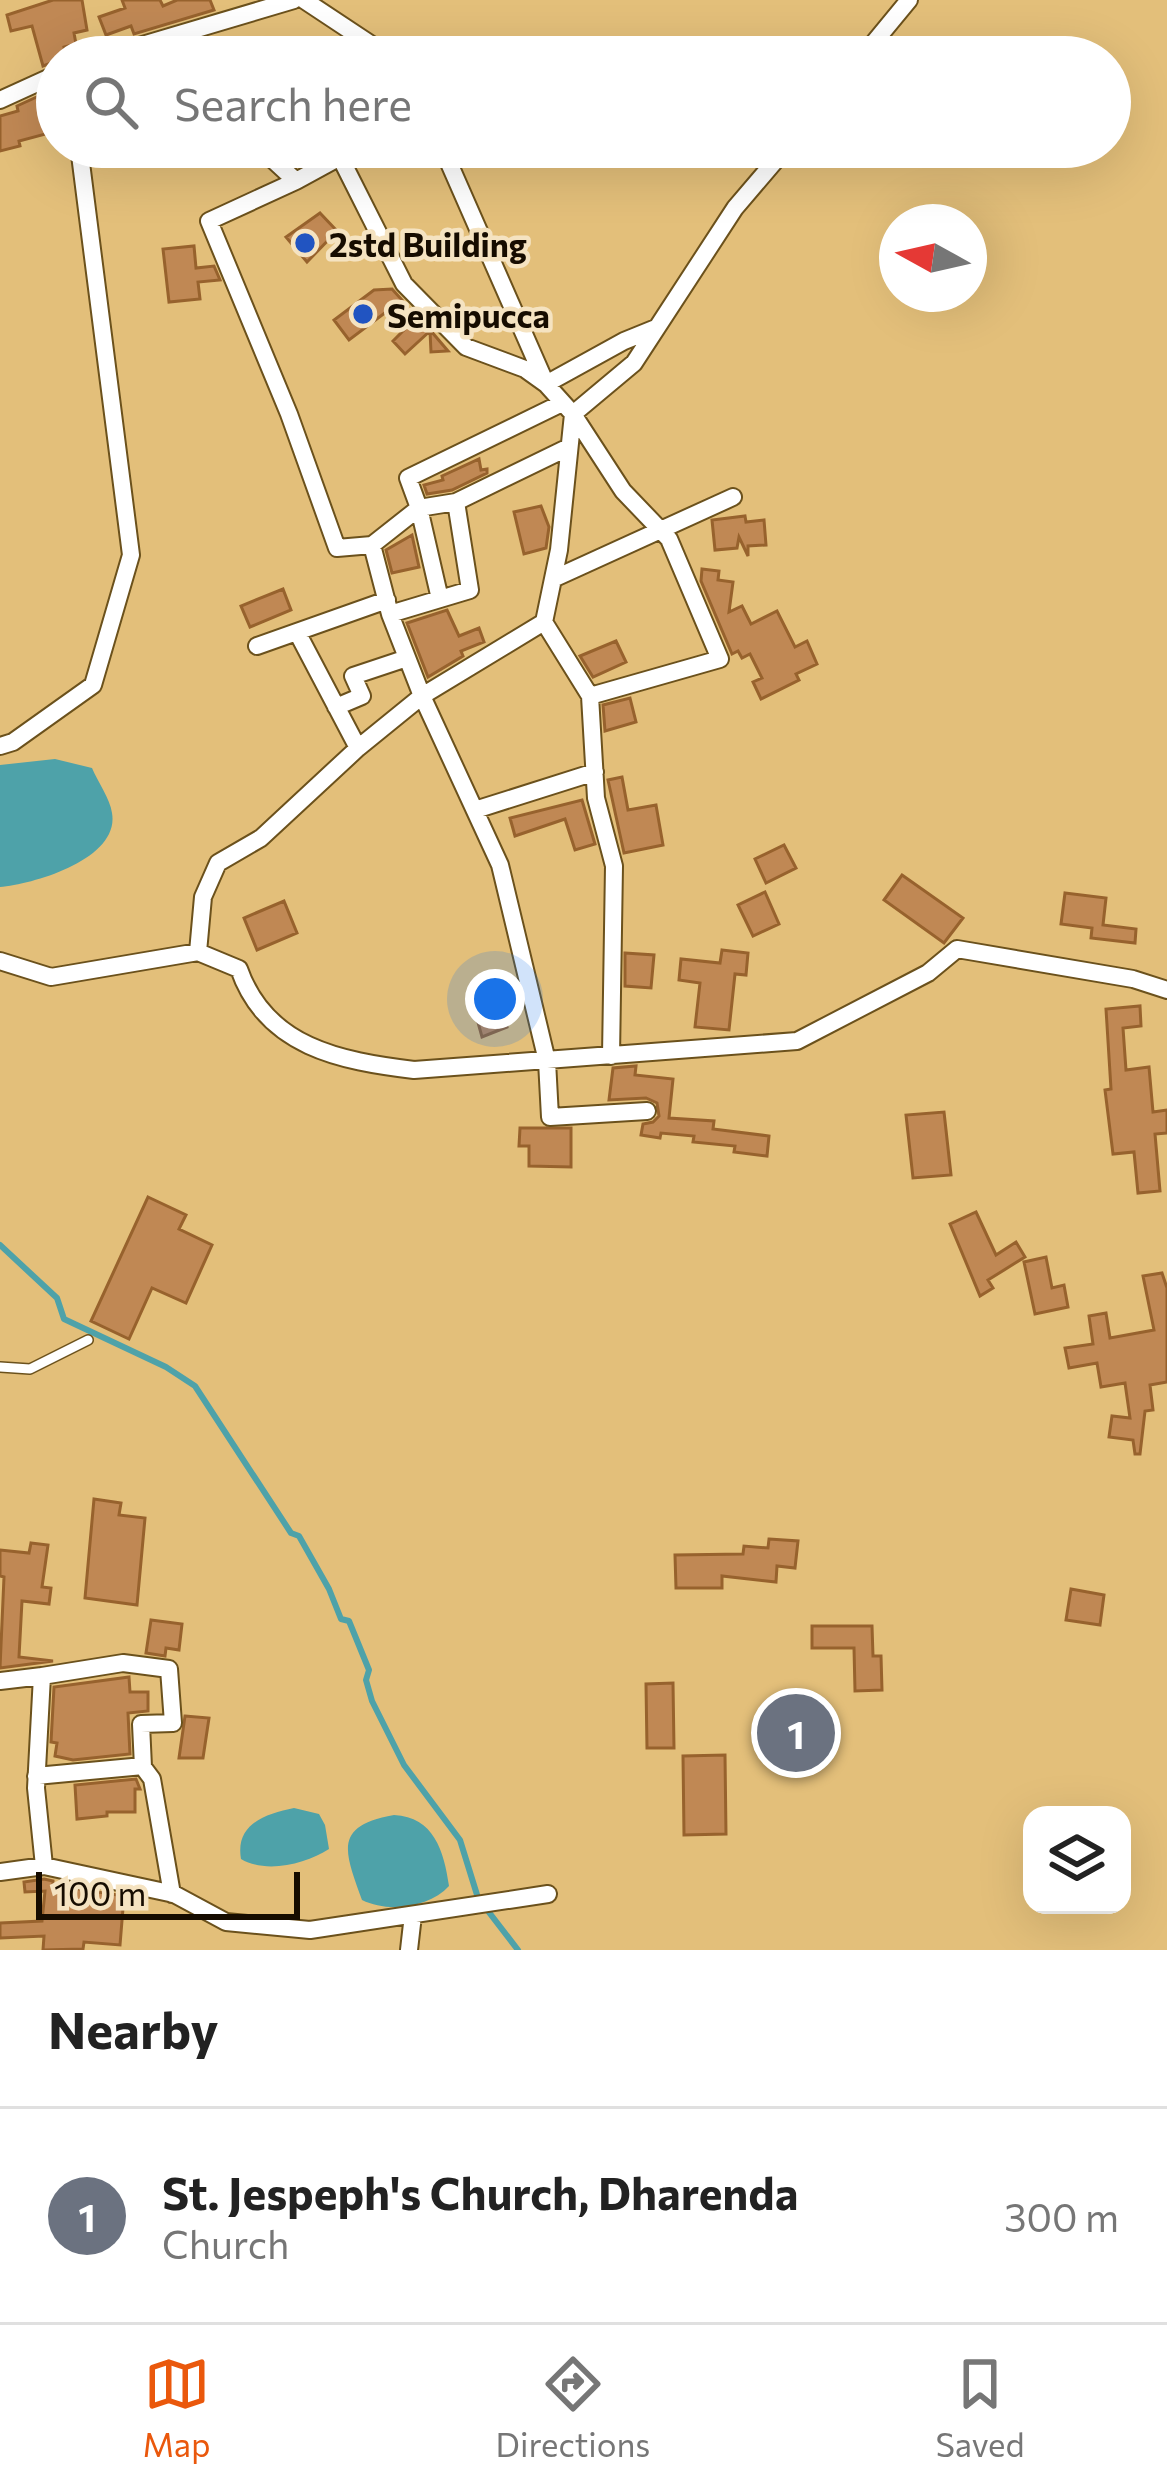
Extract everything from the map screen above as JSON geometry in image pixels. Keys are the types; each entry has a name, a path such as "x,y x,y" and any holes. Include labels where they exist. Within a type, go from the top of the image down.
{"street":[{"path":"173,36 294,0"},
{"path":"304,0 358,36"},
{"path":"879,36 909,0"},
{"path":"0,100 36,85"},
{"path":"0,746 13,742 93,685 131,555 82,168"},
{"path":"282,168 296,181"},
{"path":"320,168 209,221 289,414 337,548 372,545 419,508 456,502 569,446"},
{"path":"346,168 404,284 466,347 525,368 546,384 623,491 669,539 720,659 590,696"},
{"path":"451,168 546,384"},
{"path":"440,599 408,478 567,408 634,363 735,208 769,168"},
{"path":"546,384 624,340 657,328"},
{"path":"567,408 569,446 544,622 590,696 596,798 614,866 610,1056"},
{"path":"553,579 733,497"},
{"path":"257,646 388,607 470,590 456,502"},
{"path":"372,545 388,607 422,696 500,865 547,1061 550,1117 647,1111"},
{"path":"198,952 203,897 218,863 261,838 422,696 544,622"},
{"path":"297,632 358,748"},
{"path":"336,707 362,696 353,676 407,658"},
{"path":"475,810 595,772"},
{"path":"0,962 51,977 198,952 239,969 249,999 296,1042 360,1064 414,1070 797,1041 928,973 957,950 1133,979 1167,990"},
{"path":"0,1681 123,1663 170,1669 173,1723 141,1724 143,1766 152,1780 172,1894"},
{"path":"42,1676 36,1776 44,1866"},
{"path":"36,1776 143,1766"},
{"path":"0,1872 44,1866 172,1894 226,1922 310,1930 548,1894"},
{"path":"410,1950 413,1915"}],"lane":[{"path":"0,1367 30,1370 88,1340"}],"water":[{"path":"55,759 92,768 111,808 111,829 103,844 72,866 0,887 0,765"},
{"path":"294,1808 319,1814 329,1849 286,1865 262,1866 241,1859 247,1829"},
{"path":"394,1815 419,1822 435,1838 449,1886 431,1899 408,1906 362,1900 348,1855 352,1834 360,1826"}],"building":[{"path":"53,0 82,0 87,30 75,36 36,36 36,41 32,26 11,31 7,15"},
{"path":"122,0 160,0 163,6 177,0 210,0 214,10 134,34 131,26 106,35 99,17 125,8"},
{"path":"36,97 36,137 0,151 0,116 18,111 17,106"},
{"path":"320,213 337,231 307,262 286,237"},
{"path":"194,246 196,268 214,266 220,280 198,282 200,299 169,302 163,249"},
{"name":"Semipucca","path":"392,289 402,300 349,340 334,320 374,290"},
{"path":"425,324 448,351 431,352 430,331 405,354 393,341 408,326"},
{"path":"479,459 481,470 487,473 452,490 427,494 424,485"},
{"path":"541,506 549,527 546,548 524,554 514,512"},
{"path":"745,516 746,522 764,520 766,545 748,546 748,556 739,537 737,548 715,550 712,520"},
{"path":"412,535 419,567 392,573 386,550"},
{"path":"702,569 719,571 718,580 733,582 729,612 742,606 751,624 777,611 795,647 807,641 817,664 796,674 799,680 761,699 753,682 762,678 750,654 742,658 738,651 732,654 701,581"},
{"path":"283,589 291,610 250,627 241,606"},
{"path":"447,610 459,636 479,628 484,642 461,651 463,656 428,677 407,623"},
{"path":"616,641 626,662 593,677 580,656"},
{"path":"630,698 636,722 605,731 603,705"},
{"path":"622,777 628,810 656,805 663,845 624,853 608,780"},
{"path":"582,800 595,844 575,850 565,819 515,836 510,818"},
{"path":"784,845 796,868 766,883 755,859"},
{"path":"902,875 963,918 944,943 884,900"},
{"path":"765,892 779,924 753,936 738,905"},
{"path":"1065,893 1106,898 1103,925 1136,929 1135,943 1091,938 1092,928 1061,924"},
{"path":"284,901 297,933 257,950 244,918"},
{"path":"722,950 748,953 746,975 735,974 729,1030 695,1027 700,983 679,980 681,959 720,963"},
{"path":"625,953 654,955 651,988 625,986"},
{"path":"500,1001 507,1027 482,1037 474,1008"},
{"path":"1140,1006 1141,1026 1123,1028 1126,1070 1149,1067 1153,1112 1167,1110 1167,1133 1155,1134 1160,1191 1138,1193 1134,1152 1113,1154 1105,1090 1111,1089 1106,1009"},
{"path":"636,1066 635,1075 673,1079 669,1118 714,1121 713,1129 769,1136 767,1156 734,1152 735,1146 693,1142 694,1136 641,1135 643,1124 659,1116 657,1103 646,1098 609,1100 613,1068"},
{"path":"944,1112 951,1175 913,1178 906,1115"},
{"path":"520,1128 571,1128 571,1167 529,1166 529,1146 519,1146"},
{"path":"148,1197 186,1215 179,1229 212,1245 186,1303 152,1288 129,1339 91,1321"},
{"path":"976,1212 996,1255 1016,1242 1025,1257 988,1280 993,1288 980,1296 950,1224"},
{"path":"1046,1257 1052,1288 1064,1285 1068,1307 1035,1314 1024,1262"},
{"path":"1162,1273 1167,1288 1167,1382 1150,1385 1153,1410 1145,1411 1140,1454 1135,1454 1133,1440 1109,1437 1112,1416 1130,1418 1125,1383 1101,1387 1097,1363 1069,1368 1065,1348 1093,1344 1089,1316 1106,1313 1110,1338 1154,1330 1143,1276"},
{"path":"94,1499 121,1503 119,1515 145,1518 137,1605 85,1598"},
{"path":"769,1539 798,1541 795,1568 777,1566 776,1582 722,1576 722,1588 676,1588 675,1555 743,1554 744,1546 768,1548"},
{"path":"31,1543 48,1545 42,1587 51,1588 49,1604 22,1601 19,1657 53,1661 0,1668 4,1577 0,1576 0,1550 29,1553"},
{"path":"1071,1589 1104,1595 1100,1625 1066,1620"},
{"path":"151,1620 182,1624 179,1650 166,1648 165,1656 146,1653"},
{"path":"812,1626 872,1626 873,1656 881,1656 882,1690 855,1691 854,1648 812,1648"},
{"path":"129,1677 130,1692 148,1692 148,1711 128,1713 130,1754 73,1760 55,1756 57,1743 51,1742 54,1687"},
{"path":"673,1683 674,1748 647,1748 646,1684"},
{"path":"185,1716 209,1718 203,1758 179,1758"},
{"path":"725,1755 726,1834 684,1835 683,1756"},
{"path":"136,1779 140,1789 135,1789 135,1812 77,1819 75,1785"},
{"path":"44,1879 53,1885 124,1896 120,1945 84,1942 83,1949 43,1950 44,1936 0,1938 0,1923 42,1921 45,1891 25,1892 24,1882"}],"waterway":[{"path":"0,1245 57,1298 64,1319 166,1367 195,1386 291,1533 299,1536 341,1619 349,1621 369,1670 366,1680 372,1701 404,1765 460,1840 478,1898 518,1950"}],"place":[{"name":"2std Building","path":"305,243"},
{"name":"Semipucca","path":"363,314"},
{"name":"St. Jespeph's Church, Dharenda","path":"796,1733"}]}
